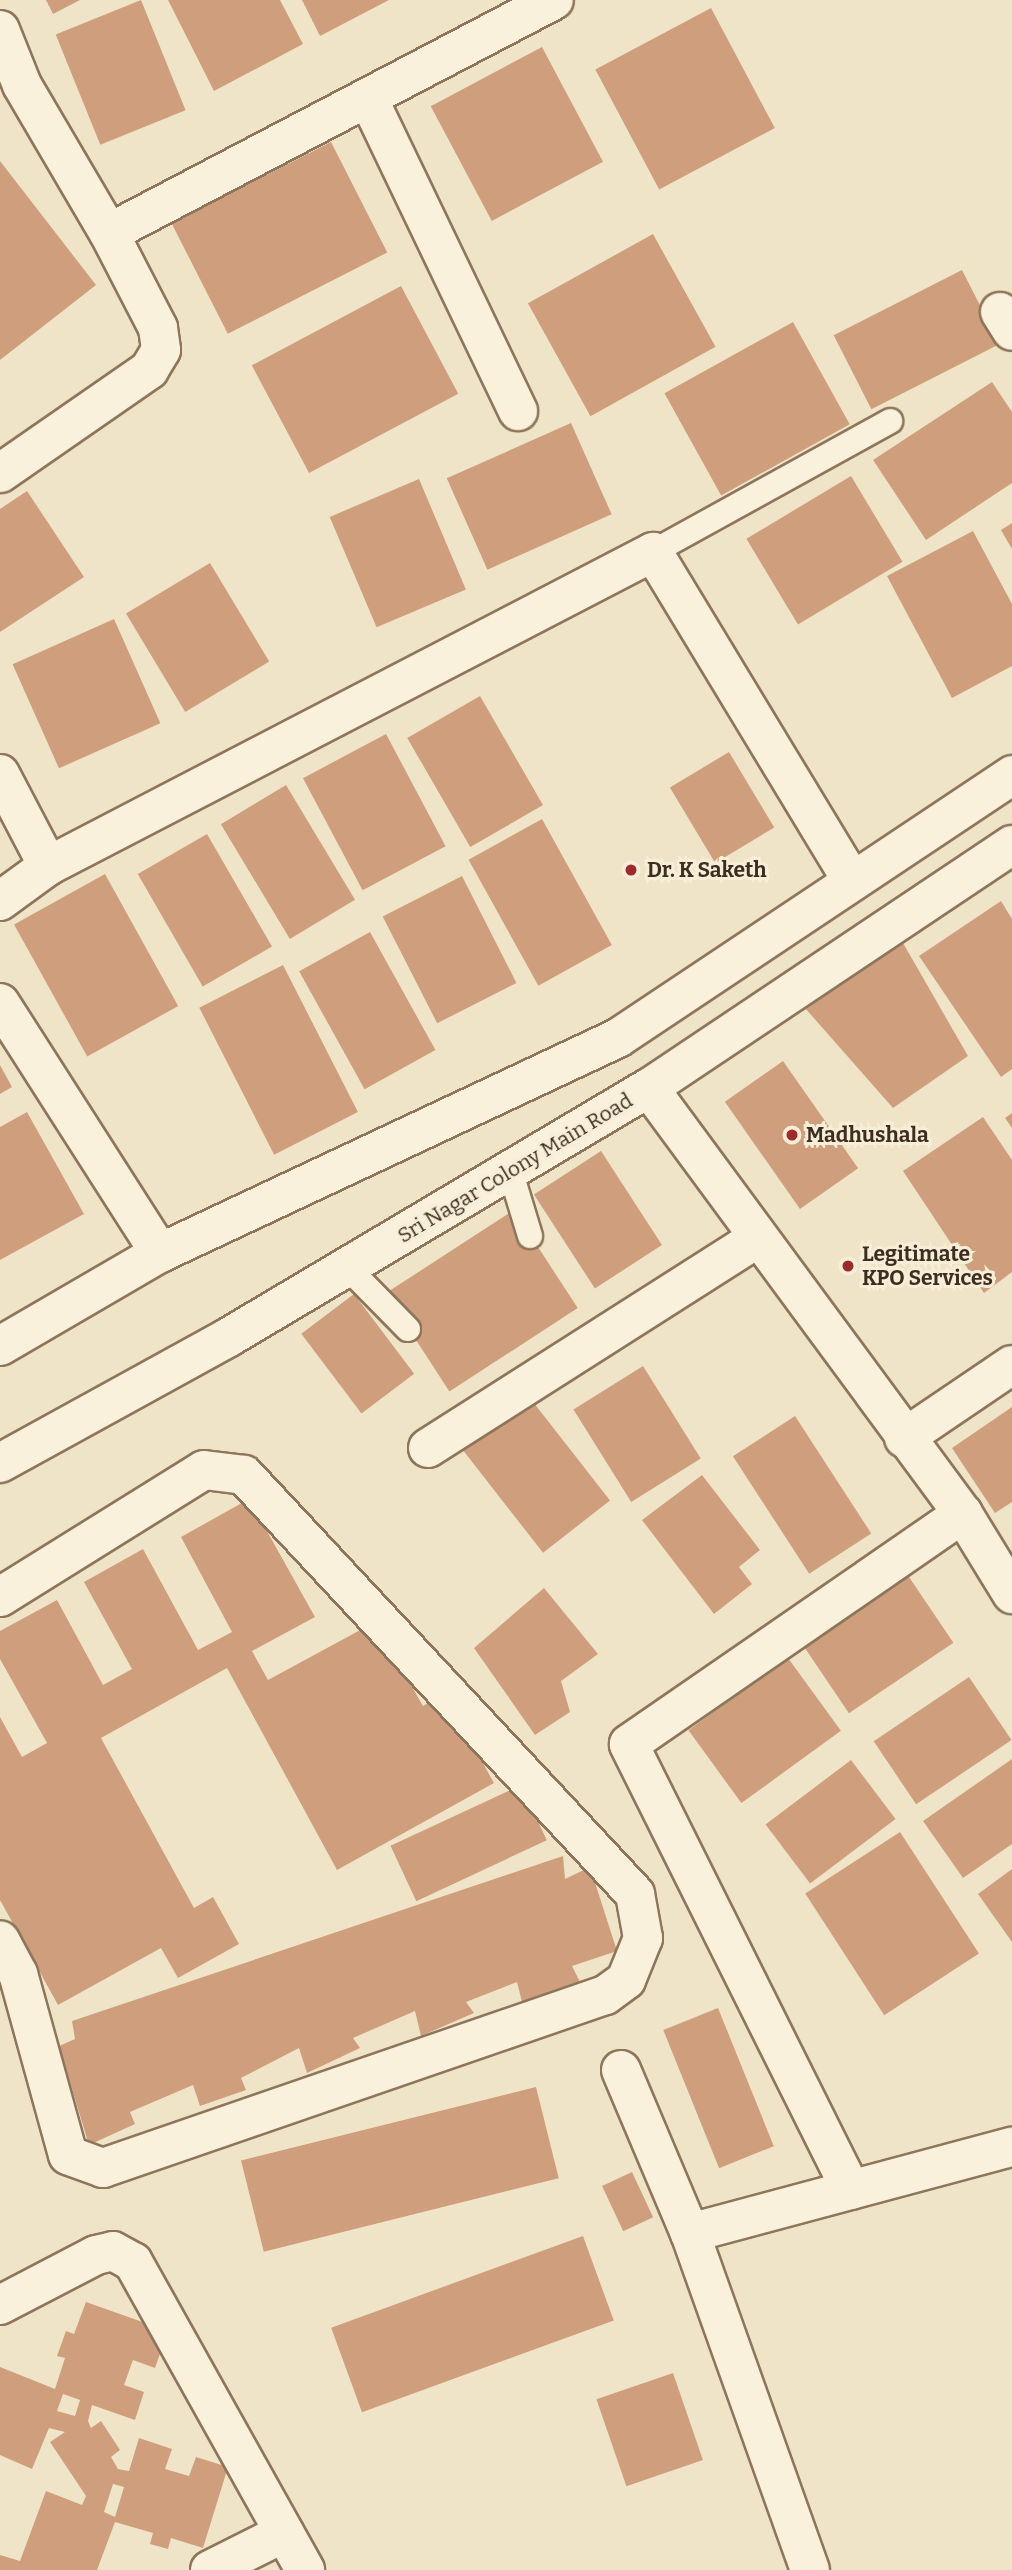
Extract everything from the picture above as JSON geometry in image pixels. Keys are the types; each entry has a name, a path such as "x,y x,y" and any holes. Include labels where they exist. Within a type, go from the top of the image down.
{"street":[{"path":"109,233 369,100 554,0"},
{"path":"0,30 11,93 109,233 158,328 161,350 149,370 0,473"},
{"path":"369,100 518,411"},
{"path":"0,901 48,866 653,552 852,881"},
{"path":"0,774 48,866"},
{"path":"0,1346 160,1253 618,1038 1012,775"},
{"name":"Sri Nagar Colony Main Road","path":"0,1464 347,1267 649,1088 1012,845"},
{"path":"0,1003 160,1253"},
{"path":"649,1088 904,1438 963,1514 1012,1594"},
{"path":"428,1448 758,1238"},
{"path":"904,1438 1012,1365"},
{"path":"0,1597 204,1469 244,1475 635,1894 643,1937 626,1980 605,1995 103,2168 68,2155 18,1974 0,1940"},
{"path":"851,2190 629,1744 963,1514"},
{"path":"621,2070 690,2233 810,2570"},
{"path":"690,2233 1012,2147"},
{"path":"0,2305 96,2255 113,2251 133,2262 305,2570"},
{"path":"210,2570 284,2533"}],"lane":[{"path":"653,552 890,421"},
{"path":"510,1170 530,1236"},
{"path":"347,1267 408,1329"}],"building":[{"path":"46,0 80,0 53,14"},
{"path":"141,0 186,110 100,145 56,34"},
{"path":"168,0 280,0 303,44 214,91"},
{"path":"302,0 389,0 320,36"},
{"path":"711,8 775,128 659,190 595,70"},
{"path":"542,47 603,162 492,221 431,106"},
{"path":"331,142 387,252 228,334 172,223"},
{"path":"0,161 96,285 0,360"},
{"path":"653,234 716,347 590,416 528,303"},
{"path":"962,270 1000,344 871,409 834,335"},
{"path":"401,286 458,394 309,473 252,365"},
{"path":"793,322 850,424 721,496 664,393"},
{"path":"992,382 1012,412 1012,483 926,540 873,460"},
{"path":"571,423 612,514 487,570 447,478"},
{"path":"851,476 903,562 798,625 746,539"},
{"path":"419,479 466,589 377,627 330,517"},
{"path":"27,491 84,577 0,632 0,509"},
{"path":"1012,523 1012,549 1001,530"},
{"path":"973,531 1012,604 1012,666 952,698 887,576"},
{"path":"210,563 269,662 185,712 126,613"},
{"path":"114,619 160,723 59,768 13,664"},
{"path":"480,696 543,805 470,847 407,738"},
{"path":"386,734 446,846 363,890 303,778"},
{"path":"729,752 774,827 715,863 670,788"},
{"path":"286,785 355,900 290,939 221,824"},
{"path":"542,819 612,945 538,986 469,860"},
{"path":"207,834 272,947 203,987 138,874"},
{"path":"105,874 178,1006 87,1056 14,924"},
{"path":"462,876 516,983 437,1023 383,916"},
{"path":"1001,901 1012,919 1012,1069 1001,1077 919,956"},
{"path":"370,932 435,1050 365,1089 299,971"},
{"path":"899,936 968,1056 893,1108 805,1008"},
{"path":"283,965 358,1112 274,1155 199,1008"},
{"name":"Madhushala","path":"783,1061 858,1168 800,1209 725,1102"},
{"path":"0,1065 12,1087 0,1094"},
{"path":"27,1112 84,1214 0,1260 0,1127"},
{"path":"1012,1113 1012,1128 1005,1118"},
{"path":"983,1117 1012,1160 1012,1272 984,1293 903,1171"},
{"path":"601,1151 662,1245 595,1289 534,1195"},
{"path":"514,1210 578,1308 449,1391 386,1293"},
{"path":"354,1294 414,1374 361,1414 301,1334"},
{"path":"643,1366 701,1458 631,1502 573,1409"},
{"path":"530,1398 610,1500 543,1553 463,1450"},
{"path":"1012,1407 1012,1502 995,1513 952,1448"},
{"path":"795,1416 871,1533 809,1574 733,1456"},
{"path":"702,1475 760,1550 739,1567 752,1584 714,1614 642,1520"},
{"path":"249,1499 315,1617 252,1651 268,1680 375,1622 423,1706 444,1693 494,1783 337,1870 227,1668 101,1738 194,1908 213,1897 239,1944 178,1978 161,1948 58,2005 0,1900 0,1717 22,1757 47,1743 0,1659 0,1631 57,1600 103,1685 132,1669 84,1582 143,1549 198,1650 232,1632 181,1537"},
{"path":"907,1574 953,1643 849,1713 803,1644"},
{"path":"544,1588 598,1654 561,1681 570,1712 535,1735 474,1648"},
{"path":"788,1658 841,1731 741,1803 688,1730"},
{"path":"969,1677 1011,1740 916,1804 874,1741"},
{"path":"1012,1759 1012,1844 963,1878 923,1821"},
{"path":"851,1760 896,1819 810,1883 766,1824"},
{"path":"521,1785 547,1840 416,1901 390,1846"},
{"path":"900,1832 979,1954 884,2015 805,1894"},
{"path":"563,1856 565,1879 590,1867 617,1951 572,1966 580,1982 522,2002 517,1982 466,2002 474,2013 421,2036 415,2011 353,2038 360,2048 307,2073 299,2048 241,2078 246,2090 200,2106 193,2085 130,2112 135,2124 89,2145 59,2046 75,2039 72,2021"},
{"path":"1012,1869 1012,1942 978,1894"},
{"path":"718,2008 774,2146 719,2168 663,2030"},
{"path":"536,2087 559,2178 264,2252 241,2161"},
{"path":"632,2172 653,2217 623,2231 602,2186"},
{"path":"583,2236 614,2321 362,2412 331,2328"},
{"path":"86,2302 168,2331 155,2368 133,2360 124,2385 144,2392 135,2420 92,2405 88,2421 91,2428 101,2421 120,2450 111,2457 118,2469 129,2471 139,2438 172,2449 165,2469 189,2476 196,2457 228,2467 203,2548 171,2538 168,2549 150,2544 153,2533 115,2522 97,2570 0,2570 0,2555 20,2561 46,2491 82,2505 86,2496 50,2442 65,2432 49,2428 32,2469 0,2455 0,2367 55,2389 65,2358 57,2356 66,2331 74,2334","holes":["63,2394 80,2400 75,2416 57,2411","113,2484 124,2487 115,2517 104,2512"]},
{"path":"673,2373 703,2460 626,2486 596,2399"}],"place":[{"name":"Dr. K Saketh","path":"631,870"},
{"name":"Madhushala","path":"792,1135"},
{"name":"Legitimate KPO Services","path":"848,1266"}]}
